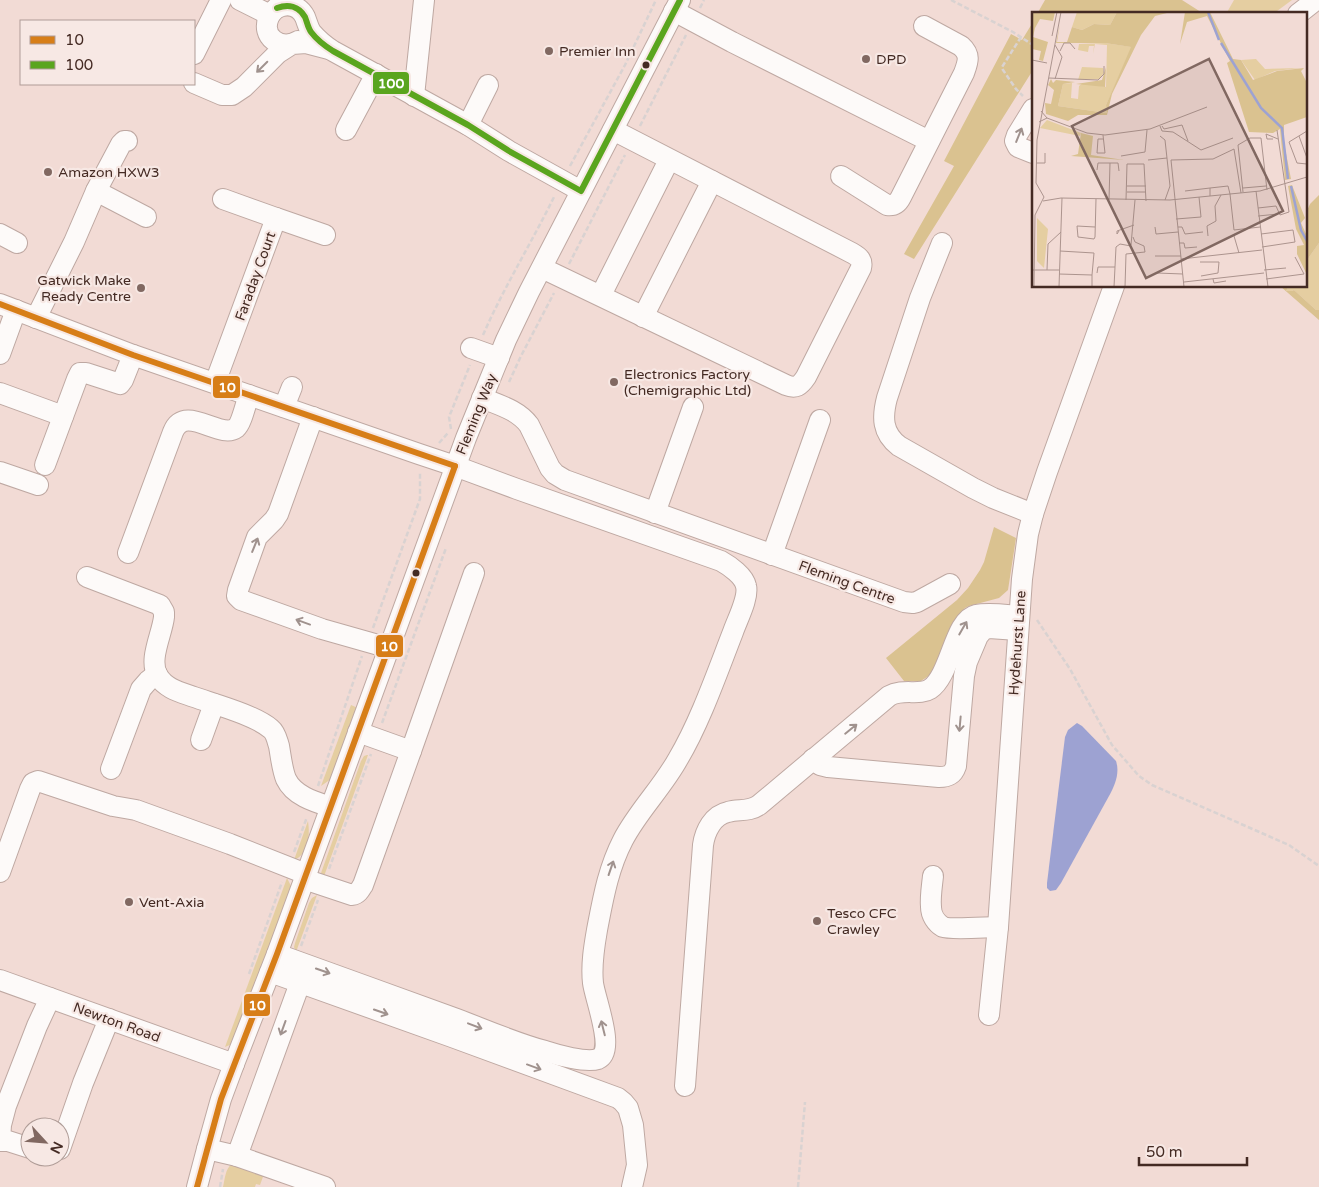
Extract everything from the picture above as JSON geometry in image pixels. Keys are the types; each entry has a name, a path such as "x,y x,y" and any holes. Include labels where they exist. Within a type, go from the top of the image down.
{"street":[{"path":"195,52 221,0"},
{"path":"240,0 277,8 283,6 297,8 304,12 310,29 316,37 333,51"},
{"path":"414,96 424,0"},
{"path":"1301,12 1316,0"},
{"path":"677,6 693,21 930,140"},
{"name":"Fleming Way","path":"198,1187 222,1099 273,963 299,873 322,804 358,732 456,466 490,401 499,358 529,292 677,6"},
{"path":"277,8 267,22 267,28 272,39 282,44 308,43 333,51 468,124 506,136 584,185"},
{"path":"195,83 222,95 229,96 235,94 278,53 298,42 306,30 304,12"},
{"path":"841,176 887,205 896,204 901,197 964,73 968,60 966,51 961,46 924,26"},
{"path":"346,130 376,74"},
{"path":"468,124 488,85"},
{"path":"1029,104 1015,141 1018,147 1032,153"},
{"path":"542,268 794,388 802,382 832,325 861,268 860,258 613,130"},
{"path":"36,318 74,242 96,191 121,144 127,141"},
{"path":"601,295 669,160"},
{"path":"643,316 712,181"},
{"path":"96,191 146,217"},
{"path":"223,199 276,218"},
{"name":"Faraday Court","path":"215,383 276,218 325,235"},
{"path":"942,243 920,298 887,398 884,413 885,428 889,436 899,446 978,491 1033,514"},
{"name":"Hydehurst Lane","path":"989,1015 998,927 1018,623 1026,548 1033,514 1047,472 1113,288"},
{"path":"0,354 8,307 133,355 456,466 722,561 742,578 746,586 746,597 739,616 690,736 674,767 644,806 625,837 613,862 608,879 592,966 594,991 606,1047 600,1058 590,1060 546,1052 273,963"},
{"path":"474,349 499,358"},
{"path":"45,465 80,373 86,373 120,384 133,355"},
{"path":"284,407 292,387"},
{"path":"7,395 63,416"},
{"path":"128,553 176,425 180,422 189,421 224,430 233,429 239,425 249,395"},
{"name":"Fleming Centre","path":"490,401 525,419 550,468 568,482 909,603 923,600 950,584"},
{"path":"654,513 692,407"},
{"path":"313,417 278,514 257,537 237,596 241,600 322,629 389,648"},
{"path":"772,555 820,420"},
{"path":"0,472 38,485"},
{"path":"0,872 30,789 38,781 114,806 136,810 225,842 349,894 354,895 359,892 474,573"},
{"path":"87,577 156,602 162,607 164,620 154,662 157,674 163,683 172,689 250,718 273,730 277,737 288,782 299,794 322,804"},
{"path":"685,1086 703,845 706,831 713,821 730,811 751,810 755,808 889,696 900,692 925,691 934,685 942,675 964,624 973,616 985,614 1018,623"},
{"path":"813,759 820,765 828,767 939,777 950,775 956,766 965,668 978,636 982,630 1018,623"},
{"path":"111,769 141,689 157,674"},
{"path":"201,740 214,704"},
{"path":"358,732 411,751"},
{"path":"933,876 931,911 941,926 949,928 998,927"},
{"path":"273,963 300,983 610,1095 623,1102 628,1108 633,1125 636,1160 632,1187"},
{"name":"Newton Road","path":"0,980 234,1064"},
{"path":"237,1156 300,983"},
{"path":"20,1145 8,1141 0,1141 1,1125 6,1106 50,998"},
{"path":"70,1123 108,1019"},
{"path":"207,1149 237,1156 325,1187"}],"path":[{"path":"451,429 449,417 474,349 536,234 565,174 625,65 656,0"},
{"path":"490,401 521,356 704,0"},
{"path":"951,0 1013,32 1032,45"},
{"path":"1021,38 1002,67 1014,87 1029,104"},
{"path":"247,981 299,873 322,804 368,641 420,500"},
{"path":"336,852 448,542"},
{"path":"1018,623 1035,617 1070,669 1112,744 1140,776 1152,785 1289,845 1319,866"},
{"path":"798,1187 805,1102"}],"shaded area":[{"path":"1045,0 1182,0 1201,12 1038,12"},
{"path":"1234,0 1292,0 1276,12 1227,12"},
{"path":"1032,24 1032,72 914,259 904,254 954,166 944,161 1011,34 1022,40"},
{"path":"1319,195 1319,243 1306,262 1306,213 1310,204"},
{"path":"1319,243 1319,310 1316,310 1294,290 1286,291 1288,288 1306,288 1306,262"},
{"path":"1282,288 1288,288 1286,291 1294,290 1316,310 1319,310 1319,320"},
{"path":"994,527 1016,538 1008,590 999,598 965,608 960,614 933,673 921,681 904,681 886,658 957,600 968,588 984,562"},
{"path":"351,705 358,708 331,779 321,786"},
{"path":"368,755 323,879 321,873 361,761 364,756"},
{"path":"308,821 309,832 306,849 294,860"},
{"path":"287,878 291,886 291,893 232,1044 225,1047"},
{"path":"317,895 296,952 295,943 309,903"},
{"path":"232,1164 264,1174 260,1185 256,1184 255,1187 223,1187 227,1171"}],"water":[{"path":"1077,723 1116,761 1117,774 1111,792 1061,883 1056,890 1050,891 1047,888 1047,883 1065,737 1068,730"}],"transit line":[{"name":"100","path":"277,8 289,6 300,10 313,35 333,51 468,125 509,151 581,191 680,0"},
{"name":"10","path":"0,304 133,355 455,466"},
{"name":"10","path":"197,1187 221,1099 277,954 455,466"}],"place":[{"name":"Premier Inn","path":"549,51"},
{"name":"DPD","path":"866,59"},
{"name":"Amazon HXW3","path":"48,172"},
{"name":"Gatwick Make Ready Centre","path":"141,288"},
{"name":"Electronics Factory (Chemigraphic Ltd)","path":"614,382"},
{"name":"Vent-Axia","path":"129,902"},
{"name":"Tesco CFC Crawley","path":"817,921"}]}
